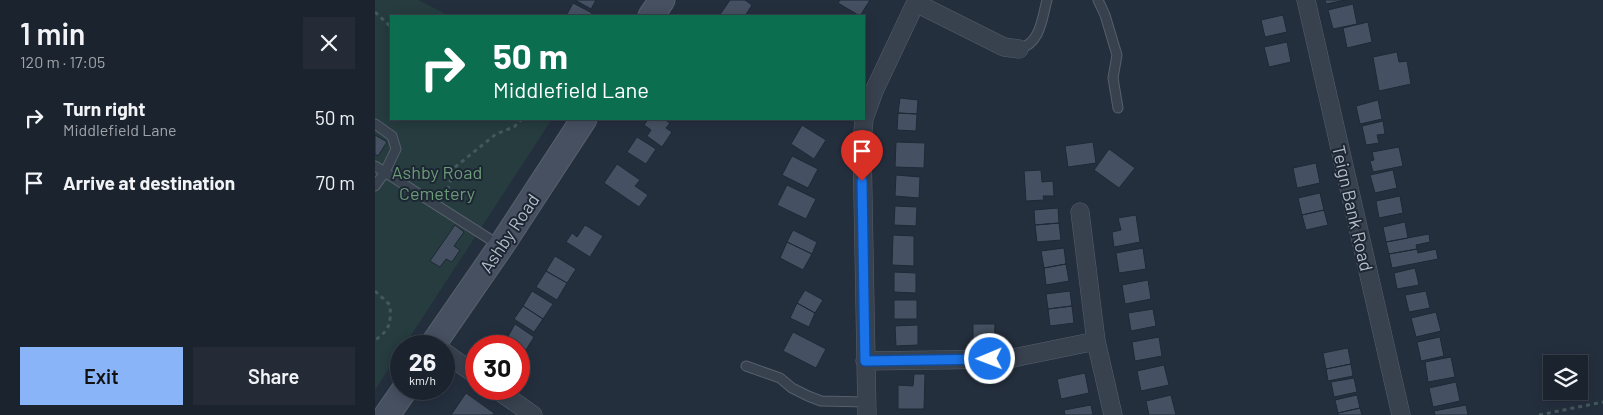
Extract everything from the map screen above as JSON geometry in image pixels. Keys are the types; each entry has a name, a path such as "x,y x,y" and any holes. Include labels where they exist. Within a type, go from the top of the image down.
{"main road":[{"path":"652,15 662,0"},
{"name":"Ashby Road","path":"444,335 583,120"},
{"path":"387,415 397,400"}],"street":[{"name":"Teign Bank Road","path":"1306,0 1401,415"},
{"path":"865,113 873,91 917,2 1004,47 1019,49"},
{"path":"863,120 867,409"},
{"path":"1080,212 1096,341 1113,415"},
{"path":"865,361 1008,358 1096,341"},
{"path":"512,400 533,415"}],"lane":[{"path":"1019,49 1032,41 1041,27 1047,0"},
{"path":"1098,0 1105,15 1117,55 1113,78 1118,108"},
{"path":"375,124 392,136 396,149 385,172 375,186"},
{"path":"375,166 501,246"},
{"path":"746,366 780,378 808,396 867,409"}],"path":[{"path":"375,12 390,26"},
{"path":"449,214 448,189 454,168 496,134 514,127 521,120"},
{"path":"375,291 390,305 391,321 383,334 375,340"},
{"path":"1539,415 1603,402"}],"green space":[{"name":"Ashby Road Cemetery","path":"375,0 418,0 448,15 390,15 390,120 551,120 411,335 390,335 390,367 375,390"}],"building":[{"path":"575,0 596,0 591,9"},
{"path":"730,0 745,0 752,5 746,15 720,15"},
{"path":"840,0 870,0 861,15 838,3"},
{"path":"1325,0 1346,0 1326,4"},
{"path":"573,3 592,13 591,15 567,15"},
{"path":"1353,4 1357,24 1333,29 1328,10"},
{"path":"1283,15 1287,32 1265,37 1261,20"},
{"path":"1368,22 1372,42 1347,48 1343,28"},
{"path":"1287,42 1291,62 1269,67 1264,47"},
{"path":"1397,52 1399,62 1407,61 1411,84 1379,91 1373,57"},
{"path":"900,98 918,100 917,114 898,113"},
{"path":"1378,100 1382,119 1360,124 1356,106"},
{"path":"898,113 917,114 916,131 897,130"},
{"path":"647,120 666,120 670,123 666,128 672,132 662,147 647,136 651,130 644,125"},
{"path":"1383,121 1385,134 1377,135 1379,143 1366,145 1362,126"},
{"path":"802,125 826,140 814,159 791,144"},
{"path":"375,135 387,142 378,156 375,154"},
{"path":"637,137 656,149 646,164 627,152"},
{"path":"896,142 925,143 924,168 895,167"},
{"path":"1093,142 1096,163 1068,167 1065,146"},
{"path":"1399,147 1403,166 1373,172 1370,161 1374,160 1372,152"},
{"path":"1109,149 1135,168 1119,188 1094,170"},
{"path":"792,156 818,169 808,188 782,175"},
{"path":"1316,163 1320,183 1297,188 1293,168"},
{"path":"617,164 640,180 635,186 648,195 639,207 604,183"},
{"path":"1041,170 1042,182 1053,181 1054,196 1043,196 1044,200 1026,201 1024,171"},
{"path":"1393,170 1397,188 1375,193 1370,175"},
{"path":"896,175 920,177 919,198 895,196"},
{"path":"787,185 816,199 806,219 777,205"},
{"path":"1320,193 1324,210 1302,215 1298,198"},
{"path":"1400,196 1403,213 1379,218 1376,201"},
{"path":"895,206 917,207 916,226 894,225"},
{"path":"1058,208 1059,223 1035,225 1034,210"},
{"path":"1324,210 1328,225 1306,230 1302,215"},
{"path":"1136,215 1140,242 1114,247 1112,232 1121,230 1118,218"},
{"path":"1405,222 1408,238 1386,242 1383,227"},
{"path":"1059,223 1061,240 1037,242 1035,225"},
{"path":"455,225 464,232 454,246 460,250 452,262 446,259 440,267 430,261"},
{"path":"585,225 603,236 590,257 566,242 572,233 577,237"},
{"path":"793,230 817,242 812,254 787,242"},
{"path":"1429,234 1430,242 1416,245 1417,249 1389,254 1386,242"},
{"path":"893,235 914,236 914,266 892,265"},
{"path":"787,242 812,254 803,270 780,258"},
{"path":"1064,248 1066,264 1044,268 1041,251"},
{"path":"1143,248 1146,269 1119,273 1116,253"},
{"path":"1417,249 1418,253 1436,249 1438,259 1392,268 1389,254"},
{"path":"555,256 576,269 567,283 546,271"},
{"path":"1066,264 1069,281 1046,285 1044,268"},
{"path":"1415,268 1419,285 1397,289 1394,273"},
{"path":"546,271 567,283 557,300 536,287"},
{"path":"894,272 916,273 916,293 894,292"},
{"path":"1148,280 1151,299 1125,304 1122,285"},
{"path":"805,290 823,300 815,313 797,303"},
{"path":"532,291 553,304 543,319 523,306"},
{"path":"1070,291 1072,306 1048,309 1046,294"},
{"path":"1426,291 1430,308 1409,312 1405,295"},
{"path":"894,300 917,300 917,319 894,319"},
{"path":"797,303 815,313 809,327 790,318"},
{"path":"523,306 543,319 534,332 514,319"},
{"path":"1072,306 1074,323 1050,326 1048,309"},
{"path":"1153,309 1156,326 1131,331 1128,313"},
{"path":"1436,312 1441,331 1416,337 1411,318"},
{"path":"515,324 534,337 530,344 530,335 509,335"},
{"path":"973,324 995,324 994,351 973,350"},
{"path":"918,325 918,345 896,346 895,326"},
{"path":"793,332 826,349 816,368 783,351"},
{"path":"1159,337 1162,356 1135,361 1132,342"},
{"path":"1440,337 1444,356 1421,361 1417,342"},
{"path":"1348,348 1351,364 1326,369 1323,353"},
{"path":"1451,357 1455,377 1428,382 1425,362"},
{"path":"1351,364 1353,376 1328,381 1326,369"},
{"path":"1164,365 1169,385 1141,391 1137,371"},
{"path":"1085,373 1089,393 1061,399 1057,379"},
{"path":"914,374 925,374 924,409 898,409 898,385 913,386"},
{"path":"1354,378 1357,392 1334,397 1331,382"},
{"path":"1456,382 1460,401 1433,407 1429,388"},
{"path":"465,394 465,400 476,400 494,413 493,415 451,415"},
{"path":"1171,395 1176,415 1149,415 1146,401"},
{"path":"1357,395 1360,408 1338,413 1335,400"},
{"path":"1091,405 1093,415 1065,415 1064,410"},
{"path":"1466,405 1468,415 1435,415 1434,411"},
{"path":"1360,408 1362,415 1338,415 1338,413"}],"route":[{"path":"862,181 865,361 990,359"}]}
